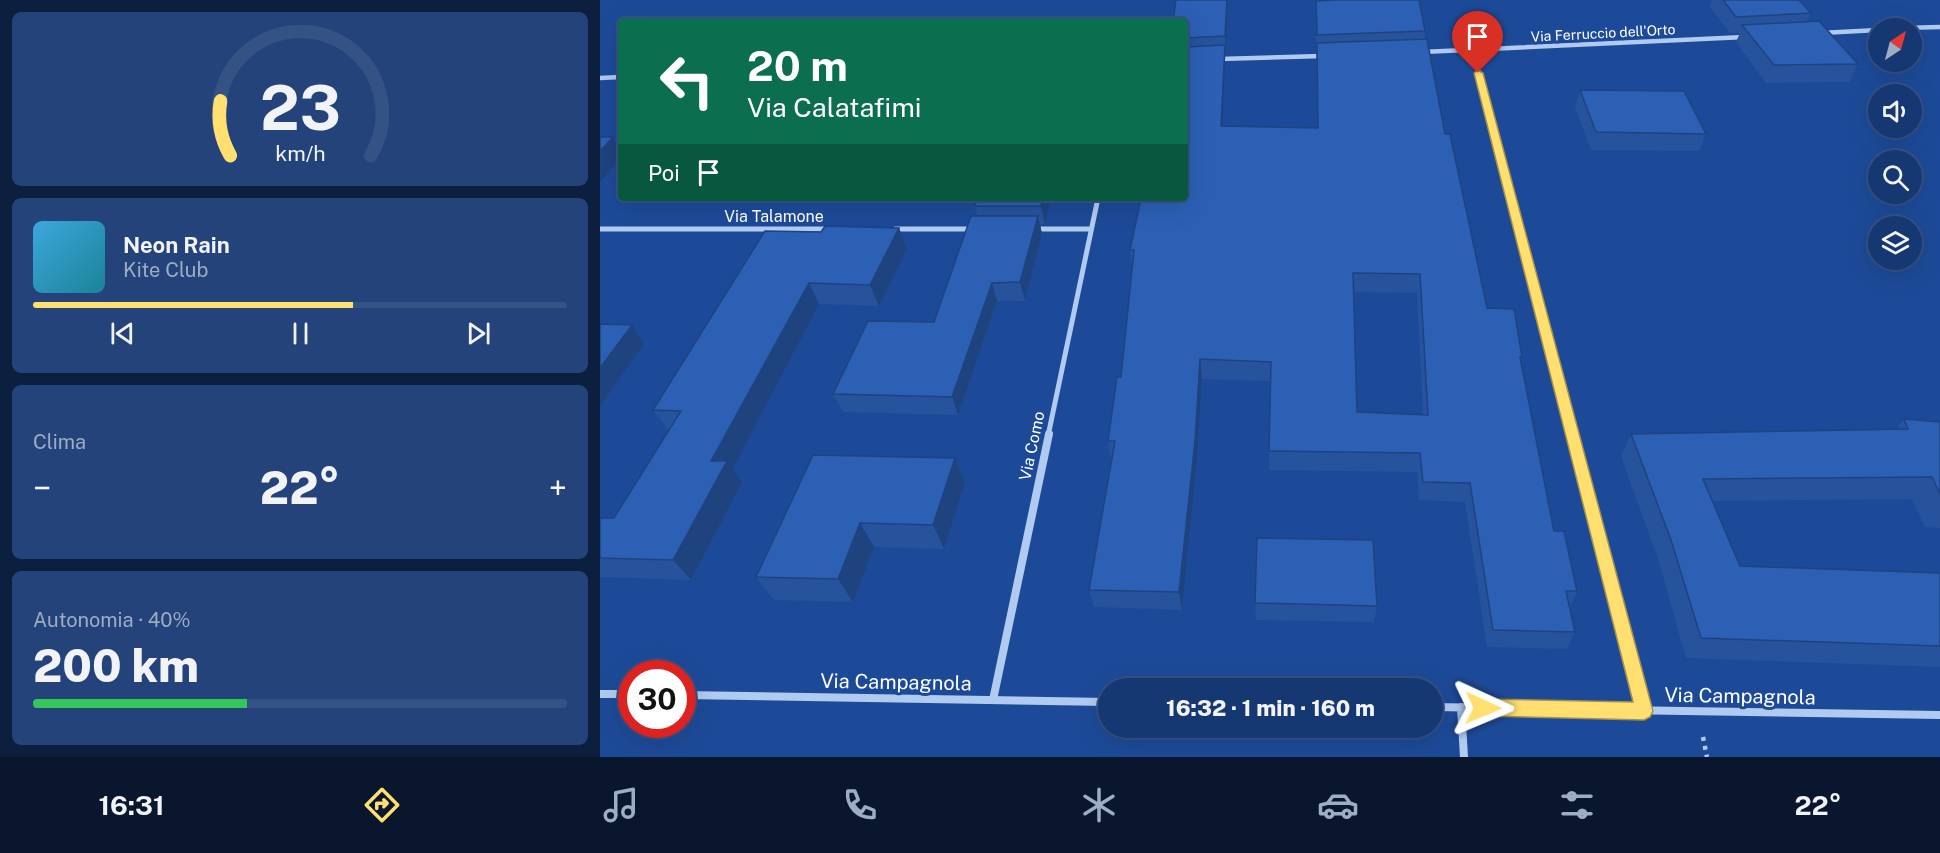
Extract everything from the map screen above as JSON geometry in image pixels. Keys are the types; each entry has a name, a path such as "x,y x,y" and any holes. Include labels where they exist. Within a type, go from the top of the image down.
{"street":[{"path":"1922,27 1940,27"},
{"path":"1818,33 1868,30"},
{"name":"Via Ferruccio dell'Orto","path":"1413,52 1473,51 1747,36"},
{"path":"1473,51 1644,711"},
{"path":"1209,60 1329,55"},
{"path":"600,78 618,77"},
{"name":"Via Como","path":"993,700 1097,201"},
{"name":"Via Talamone","path":"600,229 840,229"},
{"path":"888,229 984,229"},
{"path":"1032,229 1091,229"},
{"path":"600,694 618,694"},
{"name":"Via Campagnola","path":"696,695 1098,702"},
{"name":"Via Campagnola","path":"1443,707 1940,715"},
{"path":"1461,707 1464,757"}],"building":[{"path":"1176,0 1227,0 1225,36 1188,38 1188,18 1173,18"},
{"path":"1419,0 1425,31 1317,35 1316,1"},
{"path":"1723,0 1799,0 1811,13 1736,17"},
{"path":"1819,21 1858,64 1774,65 1742,25"},
{"path":"1427,39 1445,134 1450,134 1487,308 1514,309 1522,357 1520,357 1554,531 1564,531 1577,591 1566,591 1575,632 1493,630 1470,483 1423,482 1420,453 1269,451 1271,362 1200,359 1195,441 1179,592 1089,590 1115,441 1108,441 1117,377 1121,377 1134,250 1130,250 1140,201 1188,201 1188,47 1225,45 1221,126 1318,128 1317,43","holes":["1353,273 1420,274 1428,415 1357,412"]},
{"path":"1580,90 1684,91 1706,134 1596,132"},
{"path":"600,137 613,137 600,151"},
{"path":"976,201 1042,201 1041,206 975,206"},
{"path":"971,216 1038,216 1020,282 992,283 952,397 833,394 868,321 934,322"},
{"path":"825,226 899,228 870,285 809,283 711,461 727,461 673,560 600,558 600,518 614,518 681,411 653,410 765,231 821,232"},
{"path":"600,324 632,325 600,368"},
{"path":"1904,419 1940,422 1940,494 1932,477 1703,479 1740,566 1940,573 1940,646 1701,638 1671,540 1631,434 1908,429"},
{"path":"813,455 955,458 933,525 860,523 838,579 756,577"},
{"path":"1257,538 1373,540 1377,606 1255,603"}],"route":[{"path":"1478,73 1644,711 1483,708"}]}
